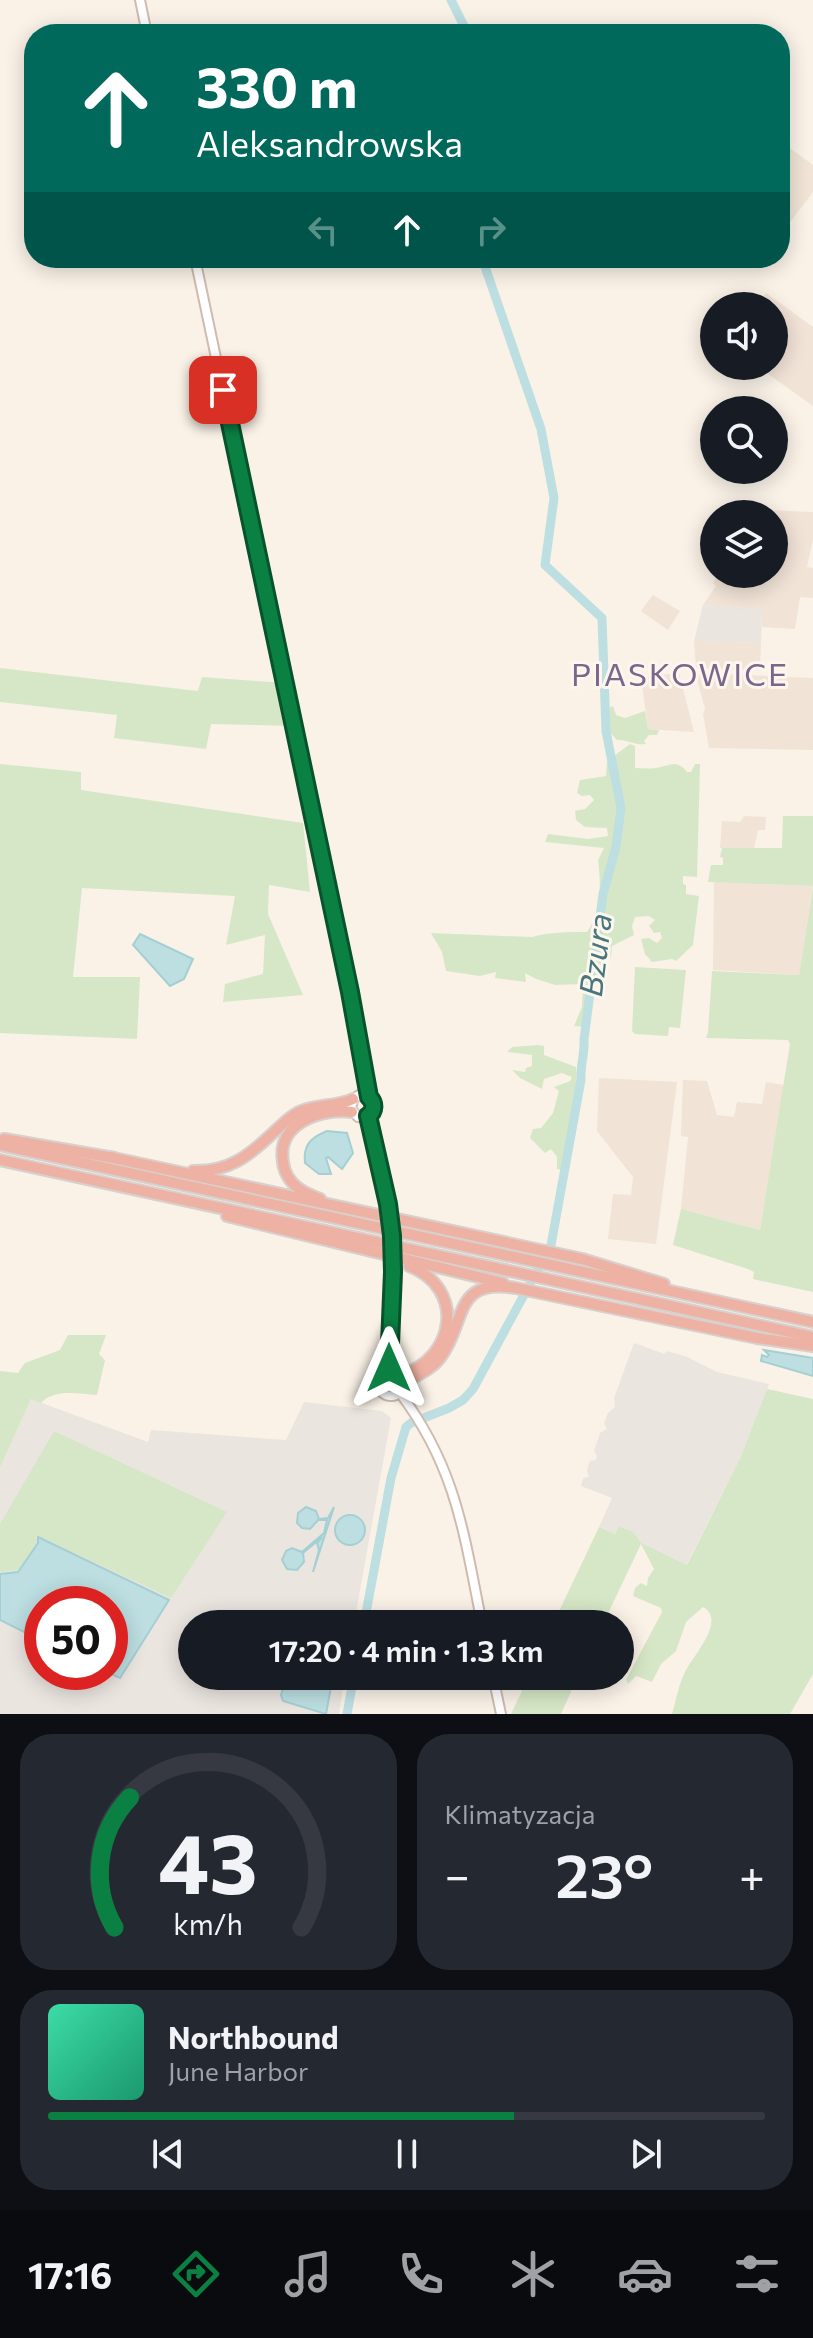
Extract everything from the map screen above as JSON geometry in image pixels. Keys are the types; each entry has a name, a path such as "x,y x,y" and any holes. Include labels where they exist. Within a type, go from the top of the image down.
{"highway":[{"path":"0,1138 193,1171 221,1170 250,1154 299,1112 342,1104 360,1097"},
{"path":"326,1202 297,1188 287,1175 282,1160 285,1140 294,1126 307,1118 322,1113 360,1115"},
{"path":"0,1145 551,1265 644,1281"},
{"path":"109,1157 536,1249 700,1297 813,1322"},
{"path":"0,1160 813,1337"},
{"path":"156,1194 232,1217 490,1279 516,1288"},
{"path":"377,1254 423,1273 437,1285 446,1307 446,1329 440,1346 401,1384"},
{"path":"401,1384 431,1367 440,1358 449,1344 461,1309 472,1295 488,1286 516,1288 757,1338 813,1346"}],"main road":[{"path":"140,0 145,24"},
{"path":"197,268 362,1056 360,1097 350,1105 360,1115 372,1143 388,1204 393,1272 389,1370 401,1384 410,1407 445,1469 457,1502 479,1610"},
{"path":"360,1097 374,1107 360,1115"},
{"path":"389,1370 380,1376 378,1387 387,1396 401,1384"},
{"path":"496,1690 501,1714"}],"shaded area":[{"path":"790,148 813,165 813,192 790,222"},
{"path":"788,309 813,327 813,406 777,380 788,380"},
{"path":"788,511 813,512 813,539 807,567 813,568 813,598 800,597 795,629 762,627 762,609 703,605 715,588 788,588"},
{"path":"653,595 680,611 668,630 641,611"},
{"path":"703,605 762,609 761,643 694,641"},
{"path":"694,641 761,643 760,670 696,668"},
{"path":"679,673 694,732 648,729 641,677"},
{"path":"699,673 813,678 813,750 709,748 703,714 705,709 696,676"},
{"path":"744,816 766,817 765,830 758,830 754,848 720,848 722,821 740,822"},
{"path":"714,882 813,886 799,975 713,970"},
{"path":"599,1078 677,1082 656,1244 608,1239 613,1194 631,1195 633,1177 597,1131"},
{"path":"683,1080 707,1081 717,1115 734,1117 737,1102 762,1104 766,1082 784,1085 760,1230 681,1209 688,1137 681,1136"},
{"path":"634,1343 665,1354 666,1351 685,1356 717,1372 769,1384 740,1458 686,1566 661,1556 641,1543 634,1532 619,1526 615,1534 599,1527 612,1498 581,1486 583,1478 589,1477 587,1470 590,1461 596,1460 594,1451 600,1433 607,1429 604,1423 615,1407 614,1398"},
{"path":"31,1399 148,1442 151,1430 286,1440 304,1402 382,1411 391,1418 357,1610 178,1610 178,1690 343,1690 339,1714 0,1714 0,1468"}],"green space":[{"path":"0,668 198,691 202,677 285,683 294,726 211,724 206,749 114,738 117,715 0,702"},
{"path":"613,706 616,715 625,718 645,711 648,729 659,730 657,735 649,735 644,741 646,744 617,740 609,731 608,708"},
{"path":"630,744 635,746 635,768 676,764 691,772 695,764 700,764 697,877 683,876 686,894 699,896 693,945 676,961 652,962 645,954 641,939 649,938 657,943 662,938 660,932 654,933 649,926 655,920 649,916 635,917 632,926 634,935 612,946 611,957 599,969 592,963 584,1027 574,1026 582,1007 583,984 555,985 525,973 526,982 495,978 496,972 480,976 446,971 442,952 431,933 532,937 587,932 598,907 598,860 604,848 545,842 548,834 588,839 608,836 607,828 585,827 576,820 575,811 585,809 594,800 590,795 577,793 580,780 606,776 607,761"},
{"path":"0,764 81,772 81,790 303,823 310,892 269,885 268,914 303,995 223,1002 225,984 263,974 265,935 226,945 235,896 82,888 73,977 140,977 137,1039 0,1033"},
{"path":"783,816 813,816 813,886 708,882 711,865 723,865 723,858 720,857 722,848 782,848"},
{"path":"813,887 813,1292 753,1279 754,1272 748,1269 673,1245 681,1209 760,1230 790,1044 788,1040 706,1038 712,971 799,975"},
{"path":"635,967 686,970 680,1028 669,1027 668,1036 635,1034 632,1031"},
{"path":"544,1046 544,1055 576,1067 577,1090 563,1170 557,1169 557,1157 551,1149 545,1153 530,1138 533,1129 541,1128 553,1113 559,1091 554,1087 570,1081 572,1077 562,1073 544,1079 542,1089 520,1078 512,1070 525,1072 532,1066 532,1055 507,1052 512,1047"},
{"path":"68,1335 106,1335 99,1354 105,1360 97,1395 53,1395 41,1403 31,1399 0,1468 0,1371 18,1373 25,1363 60,1350"},
{"path":"767,1389 813,1399 813,1674 790,1714 672,1714 683,1677 706,1638 711,1620 703,1607 686,1622 676,1651 661,1664 652,1682 634,1678 634,1665 662,1612 661,1608 633,1596 635,1588 641,1583 647,1586 654,1569 641,1544 610,1610 560,1610 599,1527 615,1534 619,1526 634,1532 641,1543 687,1565 740,1458"},
{"path":"54,1431 227,1512 171,1598 36,1535 37,1543 18,1570 0,1572 0,1524"},
{"path":"522,1690 572,1690 561,1714 511,1714"}],"water":[{"path":"140,934 193,959 184,979 170,986 133,945"},
{"path":"327,1131 347,1133 353,1153 342,1169 326,1158 331,1174 319,1174 305,1163 305,1151 312,1139"},
{"path":"764,1350 813,1358 813,1376 761,1361 762,1355 769,1355"},
{"path":"306,1507 316,1511 319,1519 328,1518 334,1507 313,1572 319,1550 317,1543 322,1537 303,1553 304,1562 297,1570 287,1569 282,1560 286,1551 292,1548 302,1552 324,1533 327,1520 318,1520 310,1529 302,1528 297,1523 298,1513"},
{"path":"350,1515 356,1516 364,1524 364,1536 356,1544 350,1545 344,1544 336,1536 335,1530 336,1524 344,1516"},
{"path":"38,1537 169,1600 128,1665 128,1586 24,1586 24,1632 0,1620 0,1574 18,1572 38,1543"},
{"path":"283,1690 330,1690 326,1714 283,1701"}],"waterway":[{"name":"Bzura","path":"451,0 463,24"},
{"name":"Bzura","path":"367,1610 391,1478 406,1427 449,1408 463,1400 473,1389 551,1245 581,1080 603,894 616,847 621,808 606,731 602,618 545,565 554,498 541,429 485,268"},
{"name":"Bzura","path":"347,1714 351,1690"}],"district":[{"name":"PIASKOWICE","path":"680,675"}],"route":[{"path":"223,390 350,992 369,1097 374,1107 368,1116 388,1204 393,1253 389,1368"}]}
